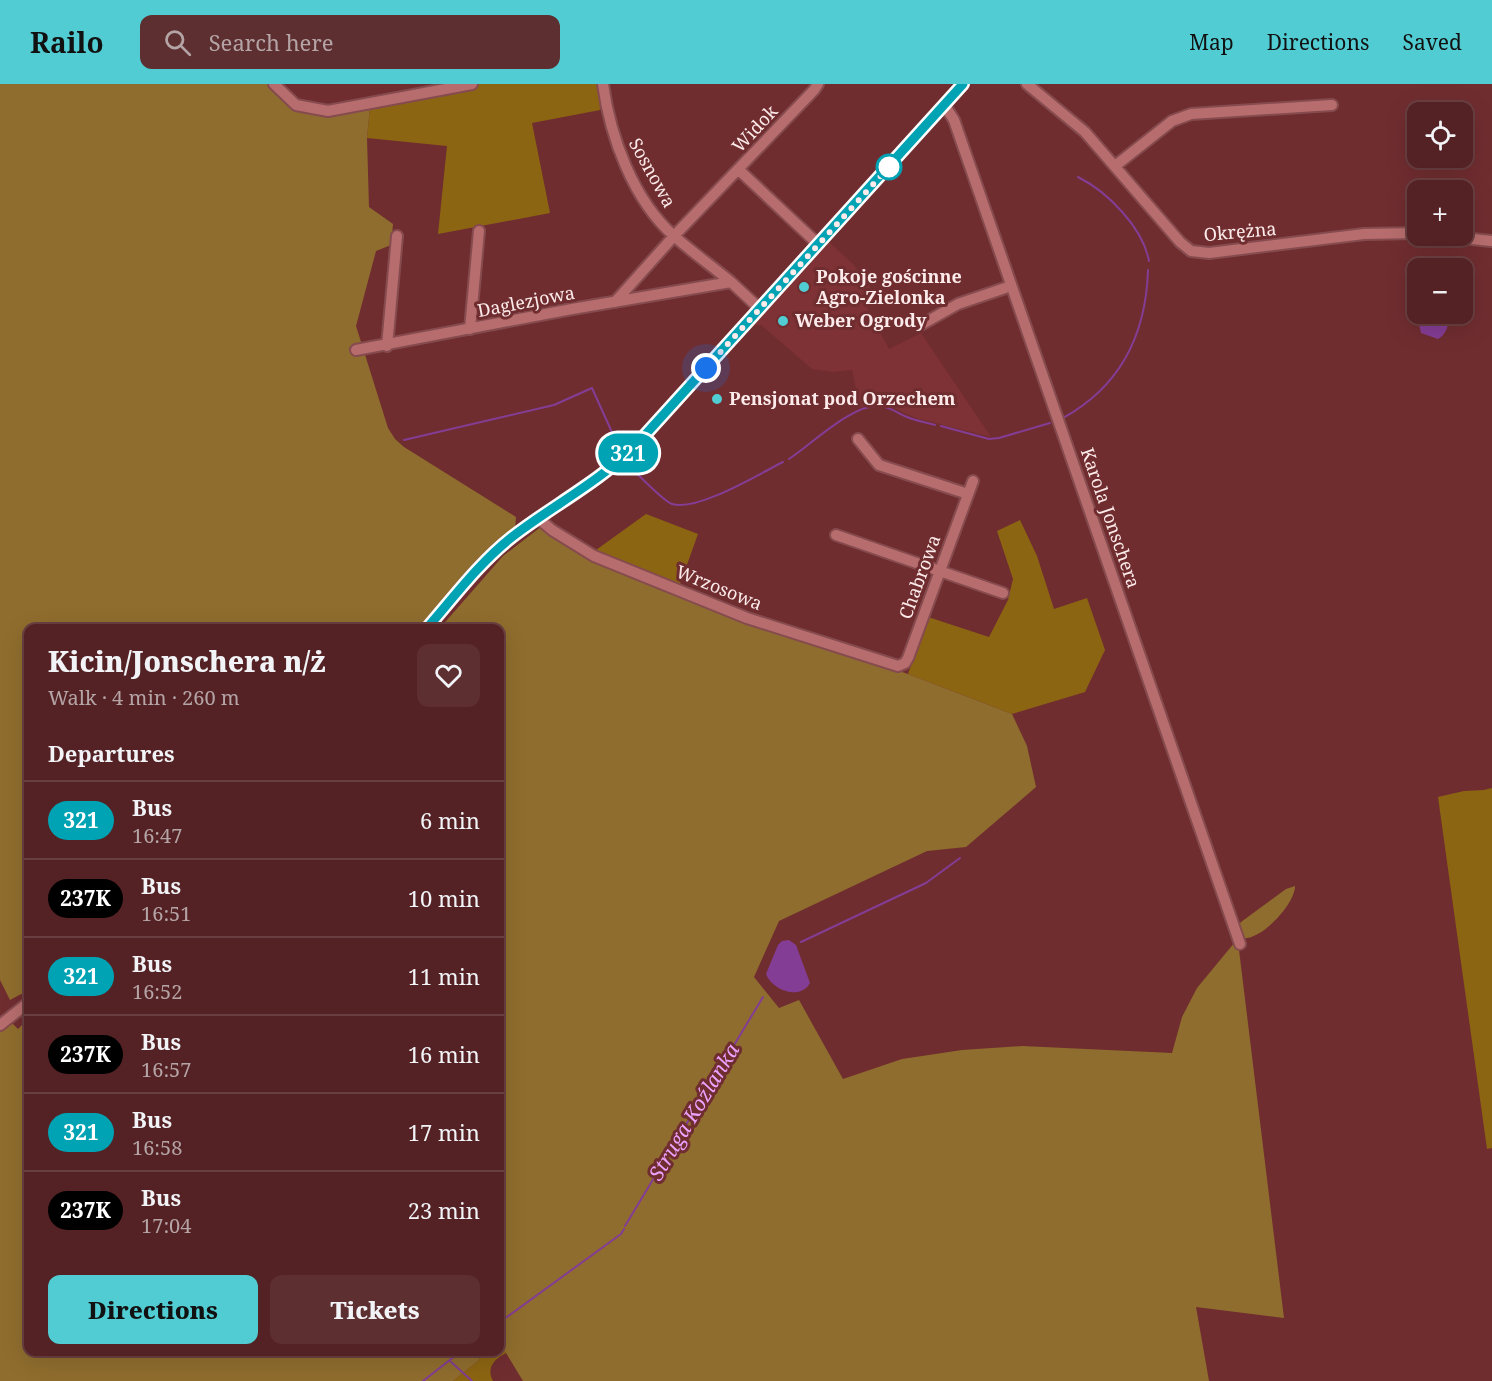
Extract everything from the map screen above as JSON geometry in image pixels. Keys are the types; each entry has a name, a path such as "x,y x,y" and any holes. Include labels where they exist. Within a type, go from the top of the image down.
{"street":[{"path":"274,84 296,105 328,111 472,84"},
{"name":"Sosnowa","path":"603,84 610,126 644,200 674,236 732,282 760,309"},
{"name":"Widok","path":"674,236 818,84"},
{"path":"431,624 492,554 631,450 963,84"},
{"name":"Okrężna","path":"1027,84 1077,123 1179,242 1196,252 1209,253 1364,234 1407,233"},
{"path":"1115,165 1172,122 1191,114 1332,105"},
{"name":"Karola Jonschera","path":"945,106 954,120 1240,944"},
{"name":"Widok","path":"739,170 818,244"},
{"path":"470,329 479,231"},
{"path":"387,345 397,236"},
{"path":"615,302 674,236"},
{"path":"1473,239 1492,241"},
{"name":"Daglezjowa","path":"356,350 732,282"},
{"path":"919,326 958,304 1011,286"},
{"path":"858,439 879,465 968,494"},
{"name":"Chabrowa","path":"898,666 905,663 908,658 973,481"},
{"name":"Wrzosowa","path":"538,518 552,530 594,556 747,618 898,666"},
{"path":"836,535 1003,593"},
{"path":"0,1025 24,1006"}],"shaded area":[{"path":"0,84 268,84 292,109 316,115 370,107 367,138 369,207 393,224 391,245 376,251 356,326 388,428 404,447 516,517 515,529 475,565 422,624 24,624 24,995 21,994 10,1000 0,980"},
{"path":"449,84 599,84 600,110 532,123 550,213 438,234 447,146 367,138 370,107"},
{"path":"829,242 853,264 874,293 863,300 889,349 921,333 991,437 916,418 885,404 860,407 852,370 832,372 812,369 761,325 753,325"},
{"path":"1419,324 1448,324 1444,334 1438,339 1421,333"},
{"path":"646,514 698,534 680,584 596,550"},
{"path":"1020,520 1037,556 1054,609 1087,598 1105,650 1085,692 1012,714 908,674 928,617 989,637 1008,600 1013,579 997,531"},
{"path":"542,526 745,620 908,674 1012,714 1027,746 1036,787 966,847 927,851 779,921 754,977 779,1008 799,1000 843,1079 902,1059 962,1050 1022,1046 1172,1053 1182,1017 1197,988 1235,942 1239,950 1284,1318 1196,1307 1209,1381 523,1381 504,1350 504,624 444,624 503,556"},
{"path":"1492,788 1492,1148 1487,1149 1438,797"},
{"path":"1295,886 1294,894 1276,920 1258,934 1242,938 1236,928 1241,922 1286,889"},
{"path":"789,940 796,945 810,983 800,991 780,989 769,980 766,974 778,945 782,941"},
{"path":"12,1023 18,1029 24,1023 24,1356 481,1356 478,1361 453,1381 0,1381 0,1032"},
{"path":"481,1356 501,1356 492,1364 490,1372 493,1381 453,1381 478,1361"}],"waterway":[{"path":"1078,177 1101,192 1122,212 1140,236 1149,261"},
{"path":"1063,418 1100,391 1115,374 1126,356 1136,337 1142,316 1148,270"},
{"path":"404,440 554,405 592,388 620,450"},
{"path":"789,459 846,417 870,407 881,406 935,425"},
{"path":"941,426 989,439 1050,423"},
{"path":"628,465 668,502 683,505 712,497 783,462"},
{"path":"801,942 926,883 960,858"},
{"name":"Struga Koźlanka","path":"625,1226 763,997"},
{"name":"Struga Koźlanka","path":"504,1319 621,1234 624,1229"},
{"name":"Struga Koźlanka","path":"423,1381 455,1356"},
{"path":"450,1361 472,1381"}],"bus line":[{"name":"321","path":"431,624 501,546 616,463 635,446 963,84"}],"place":[{"name":"Pokoje gościnne Agro-Zielonka","path":"804,287"},
{"name":"Weber Ogrody","path":"783,321"},
{"name":"Pensjonat pod Orzechem","path":"717,399"}],"route":[{"path":"706,368 889,167"}]}
